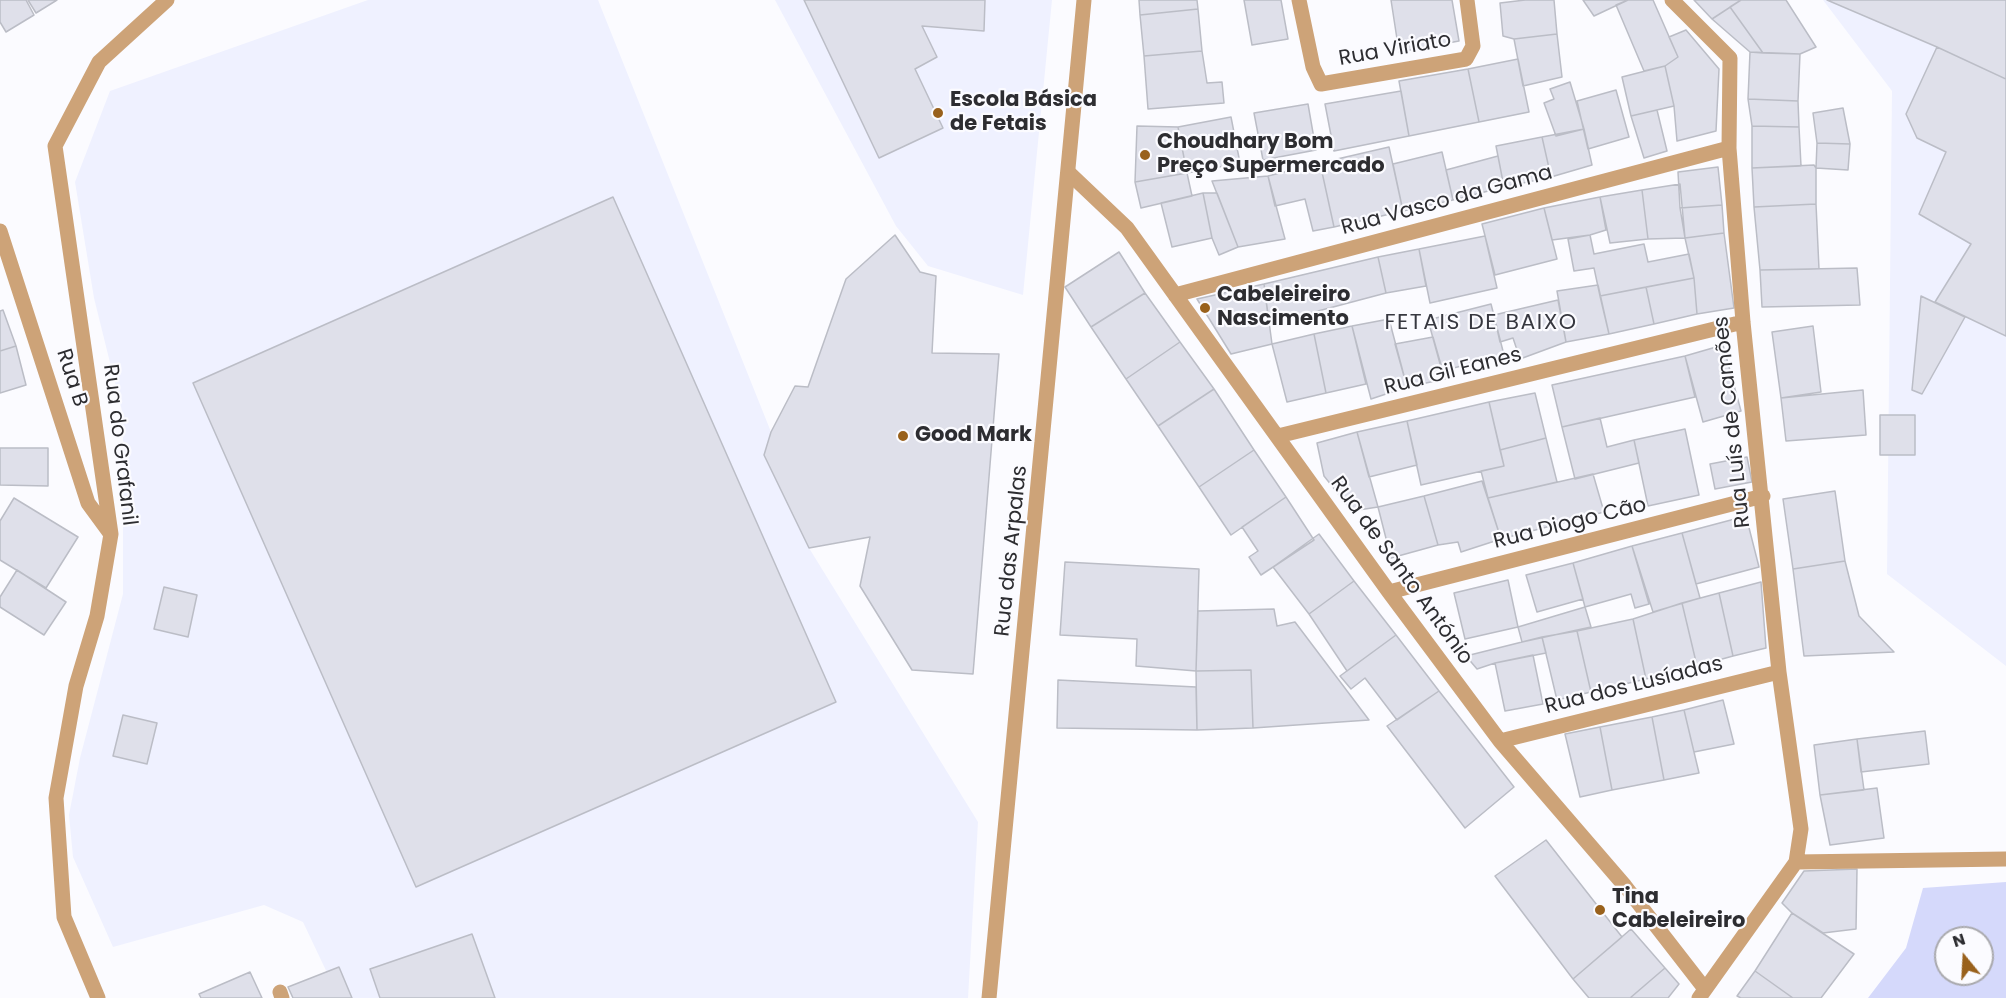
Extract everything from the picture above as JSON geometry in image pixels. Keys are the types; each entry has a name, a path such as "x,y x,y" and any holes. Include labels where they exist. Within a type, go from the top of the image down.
{"street":[{"name":"Rua do Grafanil","path":"98,998 64,917 56,798 76,686 98,616 111,534 54,146 99,62 167,0"},
{"name":"Rua das Arpalas","path":"989,998 1084,0"},
{"name":"Rua Viriato","path":"1299,0 1312,67 1321,84 1466,59 1473,46 1467,0"},
{"name":"Rua Luís de Camões","path":"1672,0 1730,58 1729,148 1743,322 1763,496 1779,672 1801,829 1796,862"},
{"name":"Rua Vasco da Gama","path":"1175,295 1729,148"},
{"name":"Rua de Santo António","path":"1069,173 1127,228 1389,592 1500,741 1625,886 1702,994"},
{"name":"Rua B","path":"0,231 88,503 111,534"},
{"name":"Rua Gil Eanes","path":"1278,436 1743,322"},
{"name":"Rua Diogo Cão","path":"1389,592 1763,496"},
{"name":"Rua dos Lusíadas","path":"1500,741 1779,672"},
{"path":"1702,994 1796,862 2006,859"}],"shaded area":[{"path":"368,0 598,0 771,432 764,455 809,548 978,822 968,998 339,998 303,922 264,905 113,947 73,857 69,815 80,758 123,594 123,415 94,298 75,182 110,91"},
{"name":"Escola Básica de Fetais","path":"775,0 1052,0 1023,295 928,266 896,226"},
{"path":"1823,0 2006,0 2006,666 1887,574 1892,91"},
{"path":"2006,882 2006,998 1868,998 1906,948 1923,888"}],"building":[{"path":"0,0 26,0 34,15 6,32 0,22"},
{"path":"28,0 57,0 36,13"},
{"path":"804,0 985,0 984,31 922,26 937,57 915,69 943,128 879,158"},
{"path":"1139,0 1197,0 1198,9 1140,15"},
{"path":"1244,0 1281,0 1288,39 1252,45"},
{"path":"1391,0 1452,0 1459,41 1399,52"},
{"path":"1554,0 1557,34 1514,39 1503,36 1500,3"},
{"path":"1583,0 1628,0 1594,16"},
{"path":"1628,0 1653,0 1678,57 1665,66 1644,71 1616,5"},
{"path":"1694,0 1741,0 1712,19"},
{"path":"1741,0 1786,0 1816,47 1800,54 1763,53 1730,7"},
{"path":"1827,0 2006,0 2006,79 1937,47"},
{"path":"1730,7 1763,53 1750,52 1712,19"},
{"path":"1198,9 1202,51 1144,56 1140,15"},
{"path":"1686,30 1719,69 1716,131 1677,141 1674,106 1665,66 1678,57 1669,37"},
{"path":"1557,34 1562,77 1523,86 1514,39"},
{"path":"1937,47 2006,79 2006,336 1935,302 1971,244 1919,214 1946,152 1917,138 1906,114"},
{"path":"1202,51 1207,83 1222,82 1224,103 1148,109 1144,56"},
{"path":"1750,52 1800,54 1798,101 1748,99"},
{"path":"1518,59 1529,112 1479,122 1468,69"},
{"path":"1665,66 1674,106 1631,116 1622,77"},
{"path":"1468,69 1479,122 1409,136 1399,81"},
{"path":"1570,82 1584,129 1556,136 1544,103 1554,99 1550,89"},
{"path":"1616,90 1629,137 1588,149 1577,101"},
{"path":"1401,91 1409,136 1334,151 1325,104"},
{"path":"1748,99 1798,101 1799,127 1752,126"},
{"path":"1308,104 1316,150 1263,160 1254,113"},
{"path":"1843,108 1850,144 1817,143 1813,113"},
{"path":"1657,110 1667,151 1644,158 1631,116"},
{"path":"1231,117 1240,163 1187,173 1178,127"},
{"path":"1137,126 1178,127 1187,173 1135,182"},
{"path":"1752,126 1799,127 1801,166 1752,168"},
{"path":"1584,129 1592,165 1551,177 1542,137"},
{"path":"1542,137 1551,177 1504,187 1496,146"},
{"path":"1817,143 1850,144 1848,170 1816,168"},
{"path":"1389,147 1403,211 1334,227 1320,163"},
{"path":"1442,152 1453,200 1403,211 1393,164"},
{"path":"1498,156 1504,187 1453,200 1446,170"},
{"path":"1320,163 1334,227 1313,231 1305,199 1275,206 1268,176"},
{"path":"1814,165 1816,168 1816,204 1754,207 1752,168"},
{"path":"1718,167 1722,205 1680,208 1678,172"},
{"path":"1187,173 1192,196 1141,208 1135,182"},
{"path":"1268,176 1285,239 1238,247 1212,181"},
{"path":"1680,184 1685,238 1648,239 1642,190"},
{"path":"1642,190 1648,239 1610,243 1600,197"},
{"path":"1203,193 1212,238 1172,247 1161,203"},
{"path":"1203,193 1217,193 1238,247 1219,255 1212,238"},
{"path":"613,197 836,702 416,887 193,383"},
{"path":"1600,197 1606,230 1590,235 1552,240 1544,208"},
{"path":"1816,204 1819,269 1760,270 1754,207"},
{"path":"1722,205 1724,233 1685,238 1680,208"},
{"path":"1544,208 1557,259 1495,275 1482,224"},
{"path":"1724,233 1734,308 1697,314 1694,278 1685,238"},
{"path":"895,235 920,272 936,276 932,353 999,354 973,674 912,670 860,586 870,537 809,548 764,455 771,432 795,386 808,387 846,279"},
{"path":"1590,235 1594,254 1644,244 1648,262 1689,254 1694,278 1600,296 1594,268 1574,271 1568,239"},
{"path":"1485,236 1497,288 1430,303 1419,249"},
{"path":"1419,249 1426,286 1386,293 1378,257"},
{"path":"1119,252 1145,293 1091,327 1065,287"},
{"path":"1378,257 1386,293 1269,324 1264,284"},
{"path":"1857,268 1860,305 1762,307 1760,270"},
{"path":"1694,278 1697,314 1654,324 1646,287"},
{"path":"1264,284 1272,344 1231,354 1197,299"},
{"path":"1598,285 1609,334 1566,342 1557,291"},
{"path":"1646,287 1654,324 1609,334 1600,296"},
{"path":"1145,293 1180,342 1126,379 1091,327"},
{"path":"1921,296 1965,317 1922,394 1912,390"},
{"path":"1558,300 1566,342 1520,359 1513,338 1500,342 1494,315"},
{"path":"1491,304 1504,355 1442,371 1428,320"},
{"path":"3,310 16,346 0,351 0,311"},
{"path":"1389,319 1407,387 1371,399 1352,326"},
{"path":"1352,326 1366,384 1326,393 1314,334"},
{"path":"1813,326 1821,392 1781,398 1772,332"},
{"path":"1314,334 1326,393 1287,402 1272,344"},
{"path":"1433,337 1445,379 1407,387 1395,344"},
{"path":"1180,342 1214,389 1158,426 1126,379"},
{"path":"1723,345 1741,411 1703,422 1685,356"},
{"path":"16,346 26,385 0,393 0,351"},
{"path":"1685,356 1695,397 1562,427 1552,385"},
{"path":"1214,389 1254,450 1199,487 1158,426"},
{"path":"1863,390 1866,435 1786,441 1781,398"},
{"path":"1535,393 1546,438 1500,450 1489,402"},
{"path":"1489,402 1504,466 1421,485 1407,421"},
{"path":"1880,415 1915,415 1915,455 1880,455"},
{"path":"1600,418 1607,447 1634,440 1639,463 1575,479 1562,427"},
{"path":"1407,421 1417,465 1369,477 1357,432"},
{"path":"1685,429 1699,495 1648,506 1634,440"},
{"path":"1357,432 1378,507 1352,511 1324,476 1317,443"},
{"path":"1546,438 1557,482 1488,498 1481,471 1504,466 1500,450"},
{"path":"0,448 48,448 48,486 0,485"},
{"path":"1254,450 1286,497 1231,535 1199,487"},
{"path":"1747,457 1752,482 1715,489 1710,464"},
{"path":"1593,474 1604,512 1501,539 1488,498"},
{"path":"1482,481 1501,539 1461,552 1458,542 1438,545 1424,496"},
{"path":"1835,491 1845,561 1793,569 1783,499"},
{"path":"1424,496 1438,545 1391,558 1378,507"},
{"path":"1286,497 1314,540 1261,575 1249,557 1258,551 1242,527"},
{"path":"14,498 78,537 46,588 0,560 0,521"},
{"path":"1746,516 1759,567 1696,584 1682,533"},
{"path":"1682,533 1700,598 1653,612 1632,546"},
{"path":"1319,534 1354,581 1309,614 1273,567"},
{"path":"1632,546 1649,604 1635,608 1631,594 1585,607 1573,563"},
{"path":"1845,561 1859,616 1894,652 1804,656 1793,569"},
{"path":"1065,562 1199,569 1196,671 1136,666 1137,639 1060,635"},
{"path":"1573,563 1583,599 1537,612 1526,575"},
{"path":"17,570 66,602 44,635 0,607 0,597"},
{"path":"1508,580 1518,627 1465,639 1454,593"},
{"path":"1354,581 1396,635 1347,671 1309,614"},
{"path":"1761,582 1766,648 1733,656 1719,593"},
{"path":"164,587 197,595 188,637 154,629"},
{"path":"1719,593 1733,656 1697,666 1682,603"},
{"path":"1682,603 1697,666 1646,679 1633,619"},
{"path":"1585,607 1591,627 1522,642 1518,627"},
{"path":"1274,609 1277,626 1295,622 1369,720 1253,728 1251,670 1196,671 1198,611"},
{"path":"1633,619 1646,679 1591,692 1577,631"},
{"path":"1577,631 1591,692 1557,700 1542,637"},
{"path":"1396,635 1439,691 1397,720 1365,678 1351,689 1340,676"},
{"path":"1542,637 1546,653 1477,669 1466,656"},
{"path":"1533,655 1543,704 1505,711 1495,663"},
{"path":"1251,670 1253,728 1197,730 1196,671"},
{"path":"1058,680 1196,687 1197,730 1057,728"},
{"path":"1439,691 1514,787 1465,828 1387,726"},
{"path":"1723,700 1734,744 1694,752 1684,710"},
{"path":"1684,710 1699,773 1664,780 1652,717"},
{"path":"123,715 157,723 147,764 113,756"},
{"path":"1652,717 1664,780 1612,790 1600,727"},
{"path":"1600,727 1612,790 1580,797 1565,734"},
{"path":"1925,731 1929,764 1861,772 1857,739"},
{"path":"1857,739 1864,790 1820,795 1814,745"},
{"path":"1877,788 1884,838 1830,845 1820,795"},
{"path":"1546,840 1622,937 1573,979 1495,876"},
{"path":"1857,869 1856,929 1823,933 1792,913 1782,903 1804,871"},
{"path":"1792,913 1854,954 1821,998 1793,998 1755,971"},
{"path":"1631,929 1665,968 1630,998 1589,998 1573,979"},
{"path":"472,934 495,998 380,998 370,969"},
{"path":"339,967 352,998 293,998 288,987"},
{"path":"1665,968 1679,984 1668,998 1630,998"},
{"path":"1755,971 1793,998 1741,998 1737,996"},
{"path":"250,972 262,998 201,998 199,994"}],"place":[{"name":"Escola Básica de Fetais","path":"938,113"},
{"name":"Choudhary Bom Preço Supermercado","path":"1145,155"},
{"name":"Cabeleireiro Nascimento","path":"1205,308"},
{"name":"Good Mark","path":"903,436"},
{"name":"Tina Cabeleireiro","path":"1600,910"}],"district":[{"name":"FETAIS DE BAIXO","path":"1481,323"}]}
